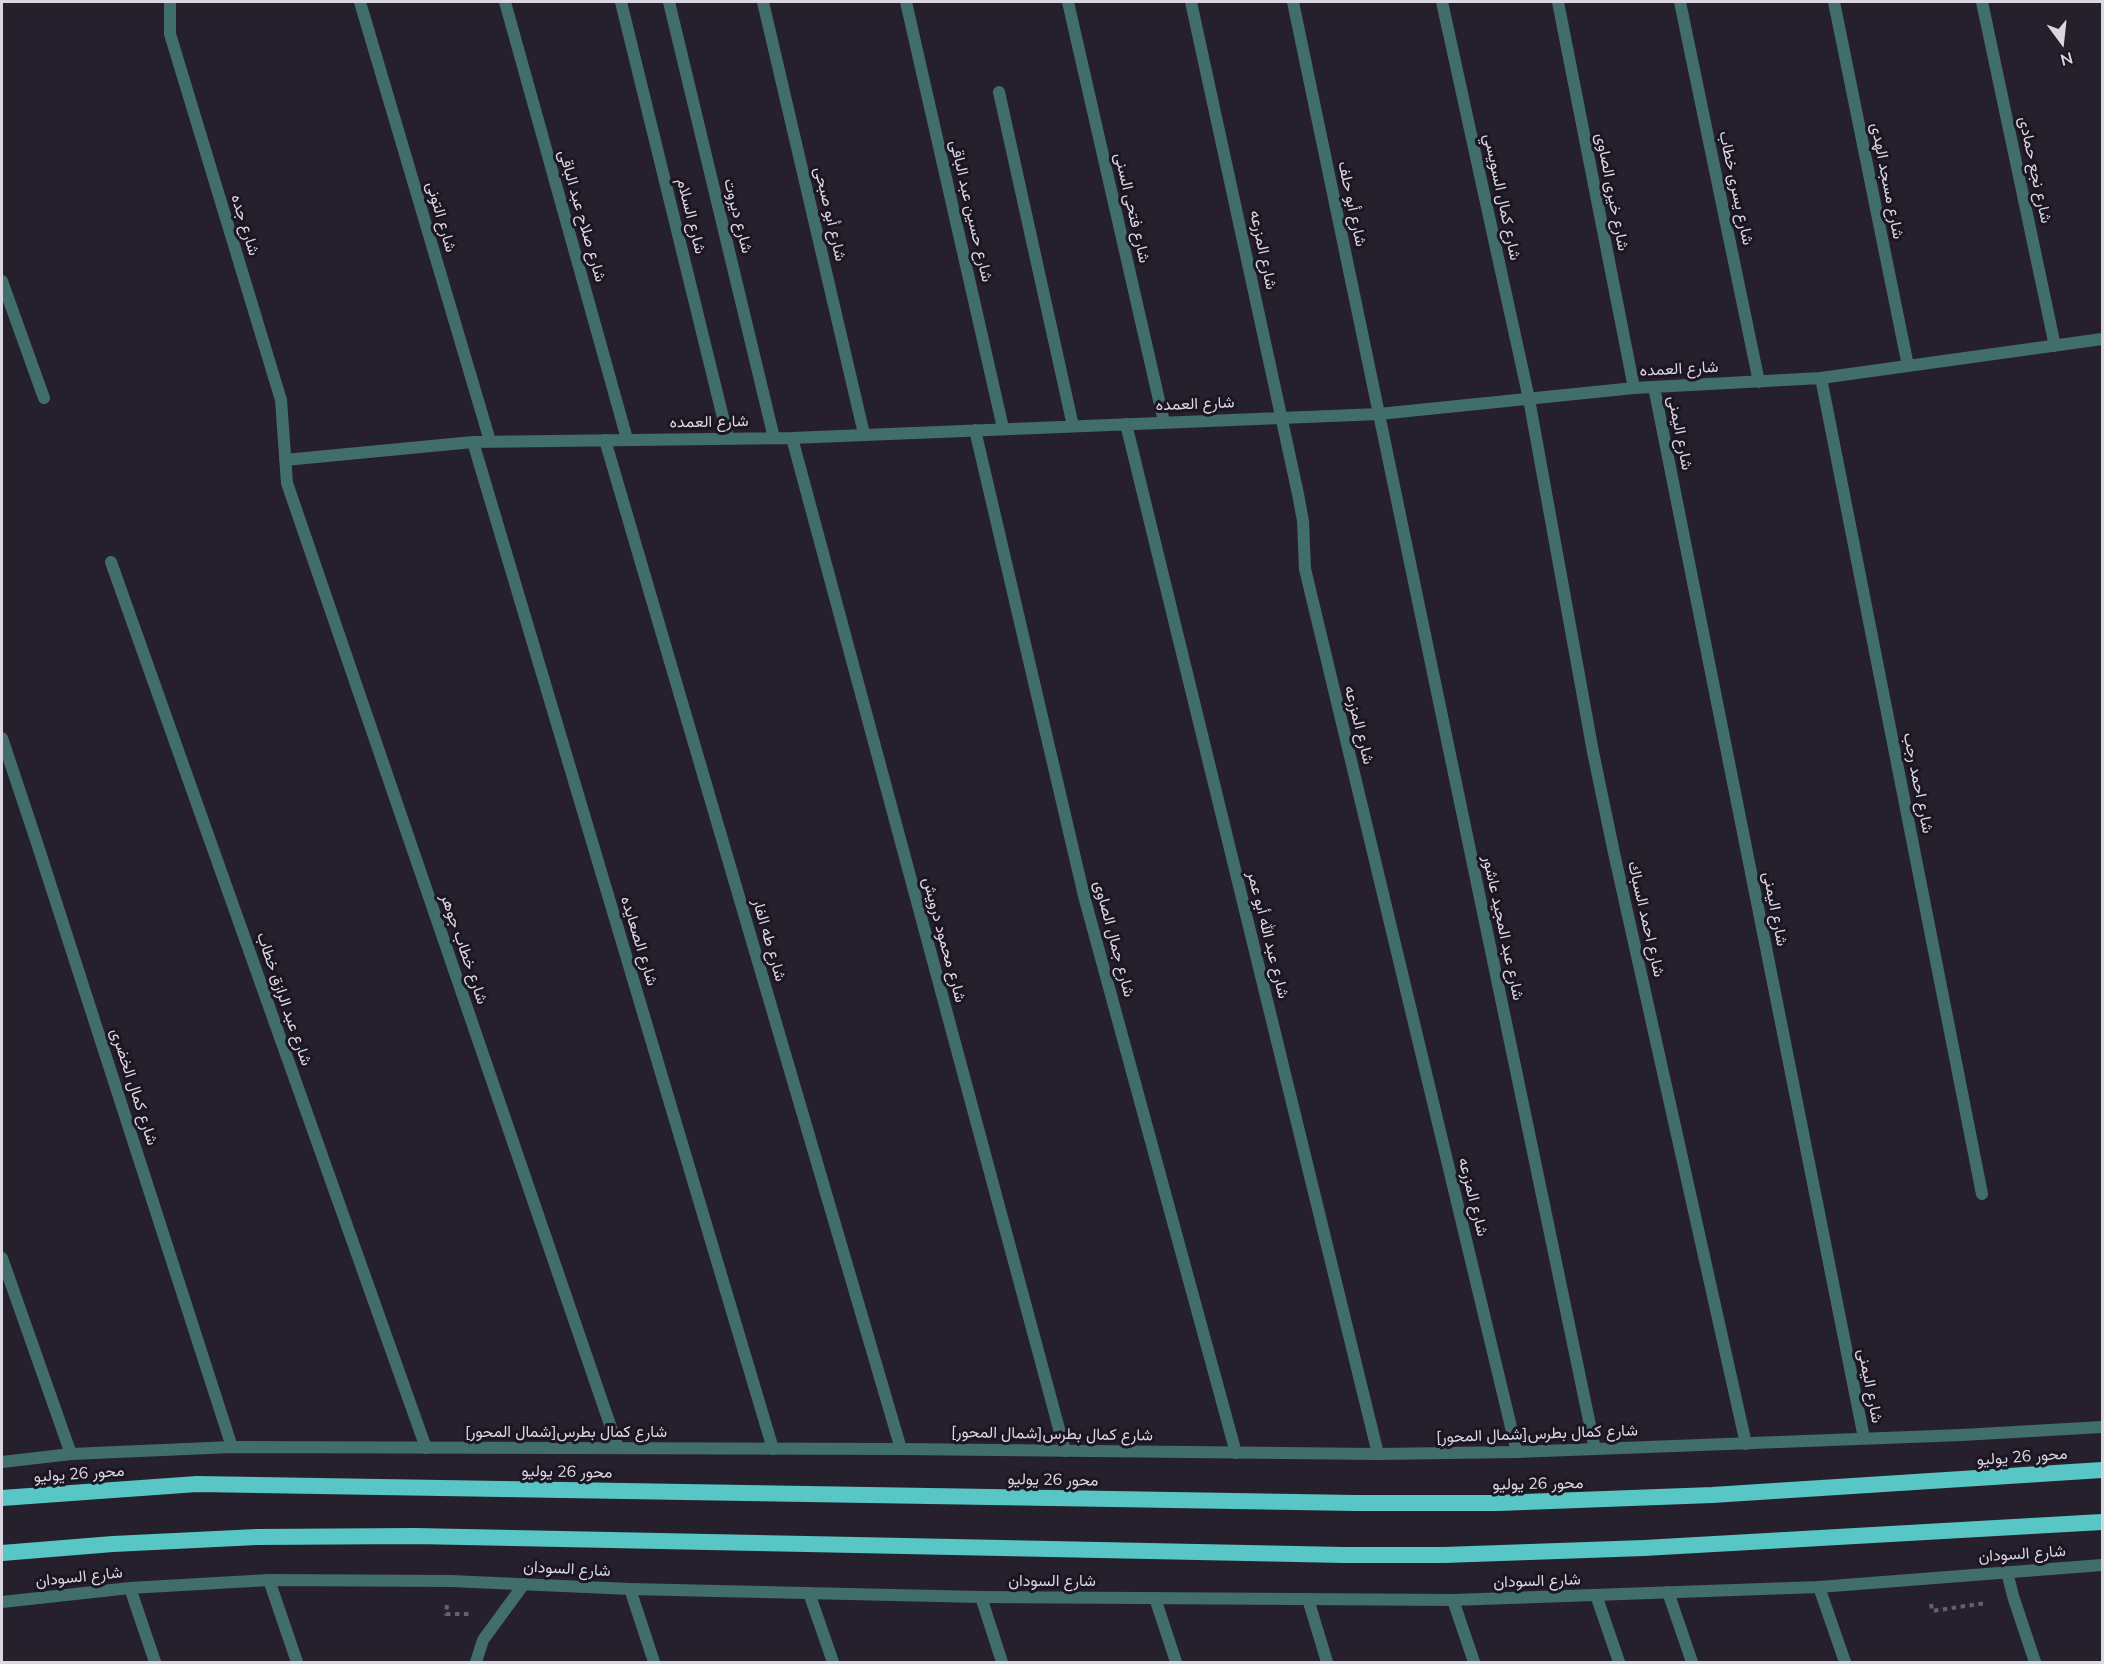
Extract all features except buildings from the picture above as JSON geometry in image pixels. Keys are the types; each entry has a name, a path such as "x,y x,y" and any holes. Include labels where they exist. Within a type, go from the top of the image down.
{"highway":[{"name":"محور 26 يوليو","path":"2,1498 197,1484 1332,1503 1498,1503 1712,1495 2103,1470"},
{"path":"2,1553 113,1544 258,1537 415,1536 1332,1555 1444,1555 1644,1548 2103,1522"}],"street":[{"name":"شارع جده","path":"170,2 170,34 281,400 285,460"},
{"name":"شارع التونى","path":"360,2 490,441"},
{"name":"شارع صلاح عبد الباقى","path":"505,2 627,439"},
{"name":"شارع السلام","path":"621,2 728,438"},
{"name":"شارع ديروت","path":"669,2 774,438"},
{"name":"شارع أبو صبحى","path":"763,2 864,434"},
{"name":"شارع حسين عبد الباقى","path":"906,2 1004,428"},
{"name":"شارع فتحى السنى","path":"1068,2 1164,422"},
{"name":"شارع المزرعه","path":"1191,2 1283,417 1303,521 1305,569 1517,1452"},
{"name":"شارع أبو حلف","path":"1293,2 1378,414"},
{"name":"شارع كمال السويسي","path":"1442,2 1529,399"},
{"name":"شارع خيرى الصاوى","path":"1558,2 1635,388"},
{"name":"شارع يسرى خطاب","path":"1680,2 1759,382"},
{"name":"شارع مسجد الهدى","path":"1834,2 1908,366"},
{"name":"شارع نجع حمادى","path":"1982,2 2055,346"},
{"path":"999,92 1073,426"},
{"path":"2,281 44,398"},
{"name":"شارع العمده","path":"285,460 490,441 792,438 1378,414 1635,388 1821,378 2103,339"},
{"name":"شارع احمد رجب","path":"1821,378 1982,1194"},
{"name":"شارع اليمنى","path":"1654,387 1864,1438"},
{"name":"شارع احمد السباك","path":"1529,399 1593,752 1746,1444"},
{"name":"شارع عبد المجيد عاشور","path":"1378,414 1595,1449"},
{"name":"شارع عبد الله أبو عمر","path":"1126,424 1378,1454"},
{"name":"شارع جمال الصاوى","path":"975,430 1084,896 1236,1453"},
{"name":"شارع محمود درويش","path":"792,438 1065,1451"},
{"name":"شارع طه الفار","path":"605,440 901,1449"},
{"name":"شارع الصعايده","path":"474,442 773,1449"},
{"name":"شارع خطاب جوهر","path":"285,460 287,483 618,1448"},
{"name":"شارع عبد الرازق خطاب","path":"111,562 426,1448"},
{"name":"شارع كمال الخضرى","path":"2,738 38,843 232,1447"},
{"path":"2,1258 71,1454"},
{"name":"شارع كمال بطرس[شمال المحور]","path":"2,1462 71,1454 232,1447 901,1449 1378,1454 1517,1452 1962,1435 2103,1427"},
{"name":"شارع السودان","path":"2,1602 130,1588 269,1580 451,1581 630,1589 981,1597 1453,1600 1819,1587 2103,1565"},
{"path":"2007,1572 2035,1662"},
{"path":"269,1580 297,1662"},
{"path":"476,1662 483,1640 524,1584"},
{"path":"1819,1587 1845,1662"},
{"path":"130,1588 155,1662"},
{"path":"630,1589 654,1662"},
{"path":"1668,1592 1692,1662"},
{"path":"809,1593 833,1662"},
{"path":"1596,1595 1619,1662"},
{"path":"981,1597 1002,1662"},
{"path":"1155,1598 1176,1662"},
{"path":"1308,1599 1327,1662"},
{"path":"1453,1600 1474,1662"}],"path":[{"path":"1932,1611 1984,1603"},
{"path":"446,1614 474,1613"}]}
